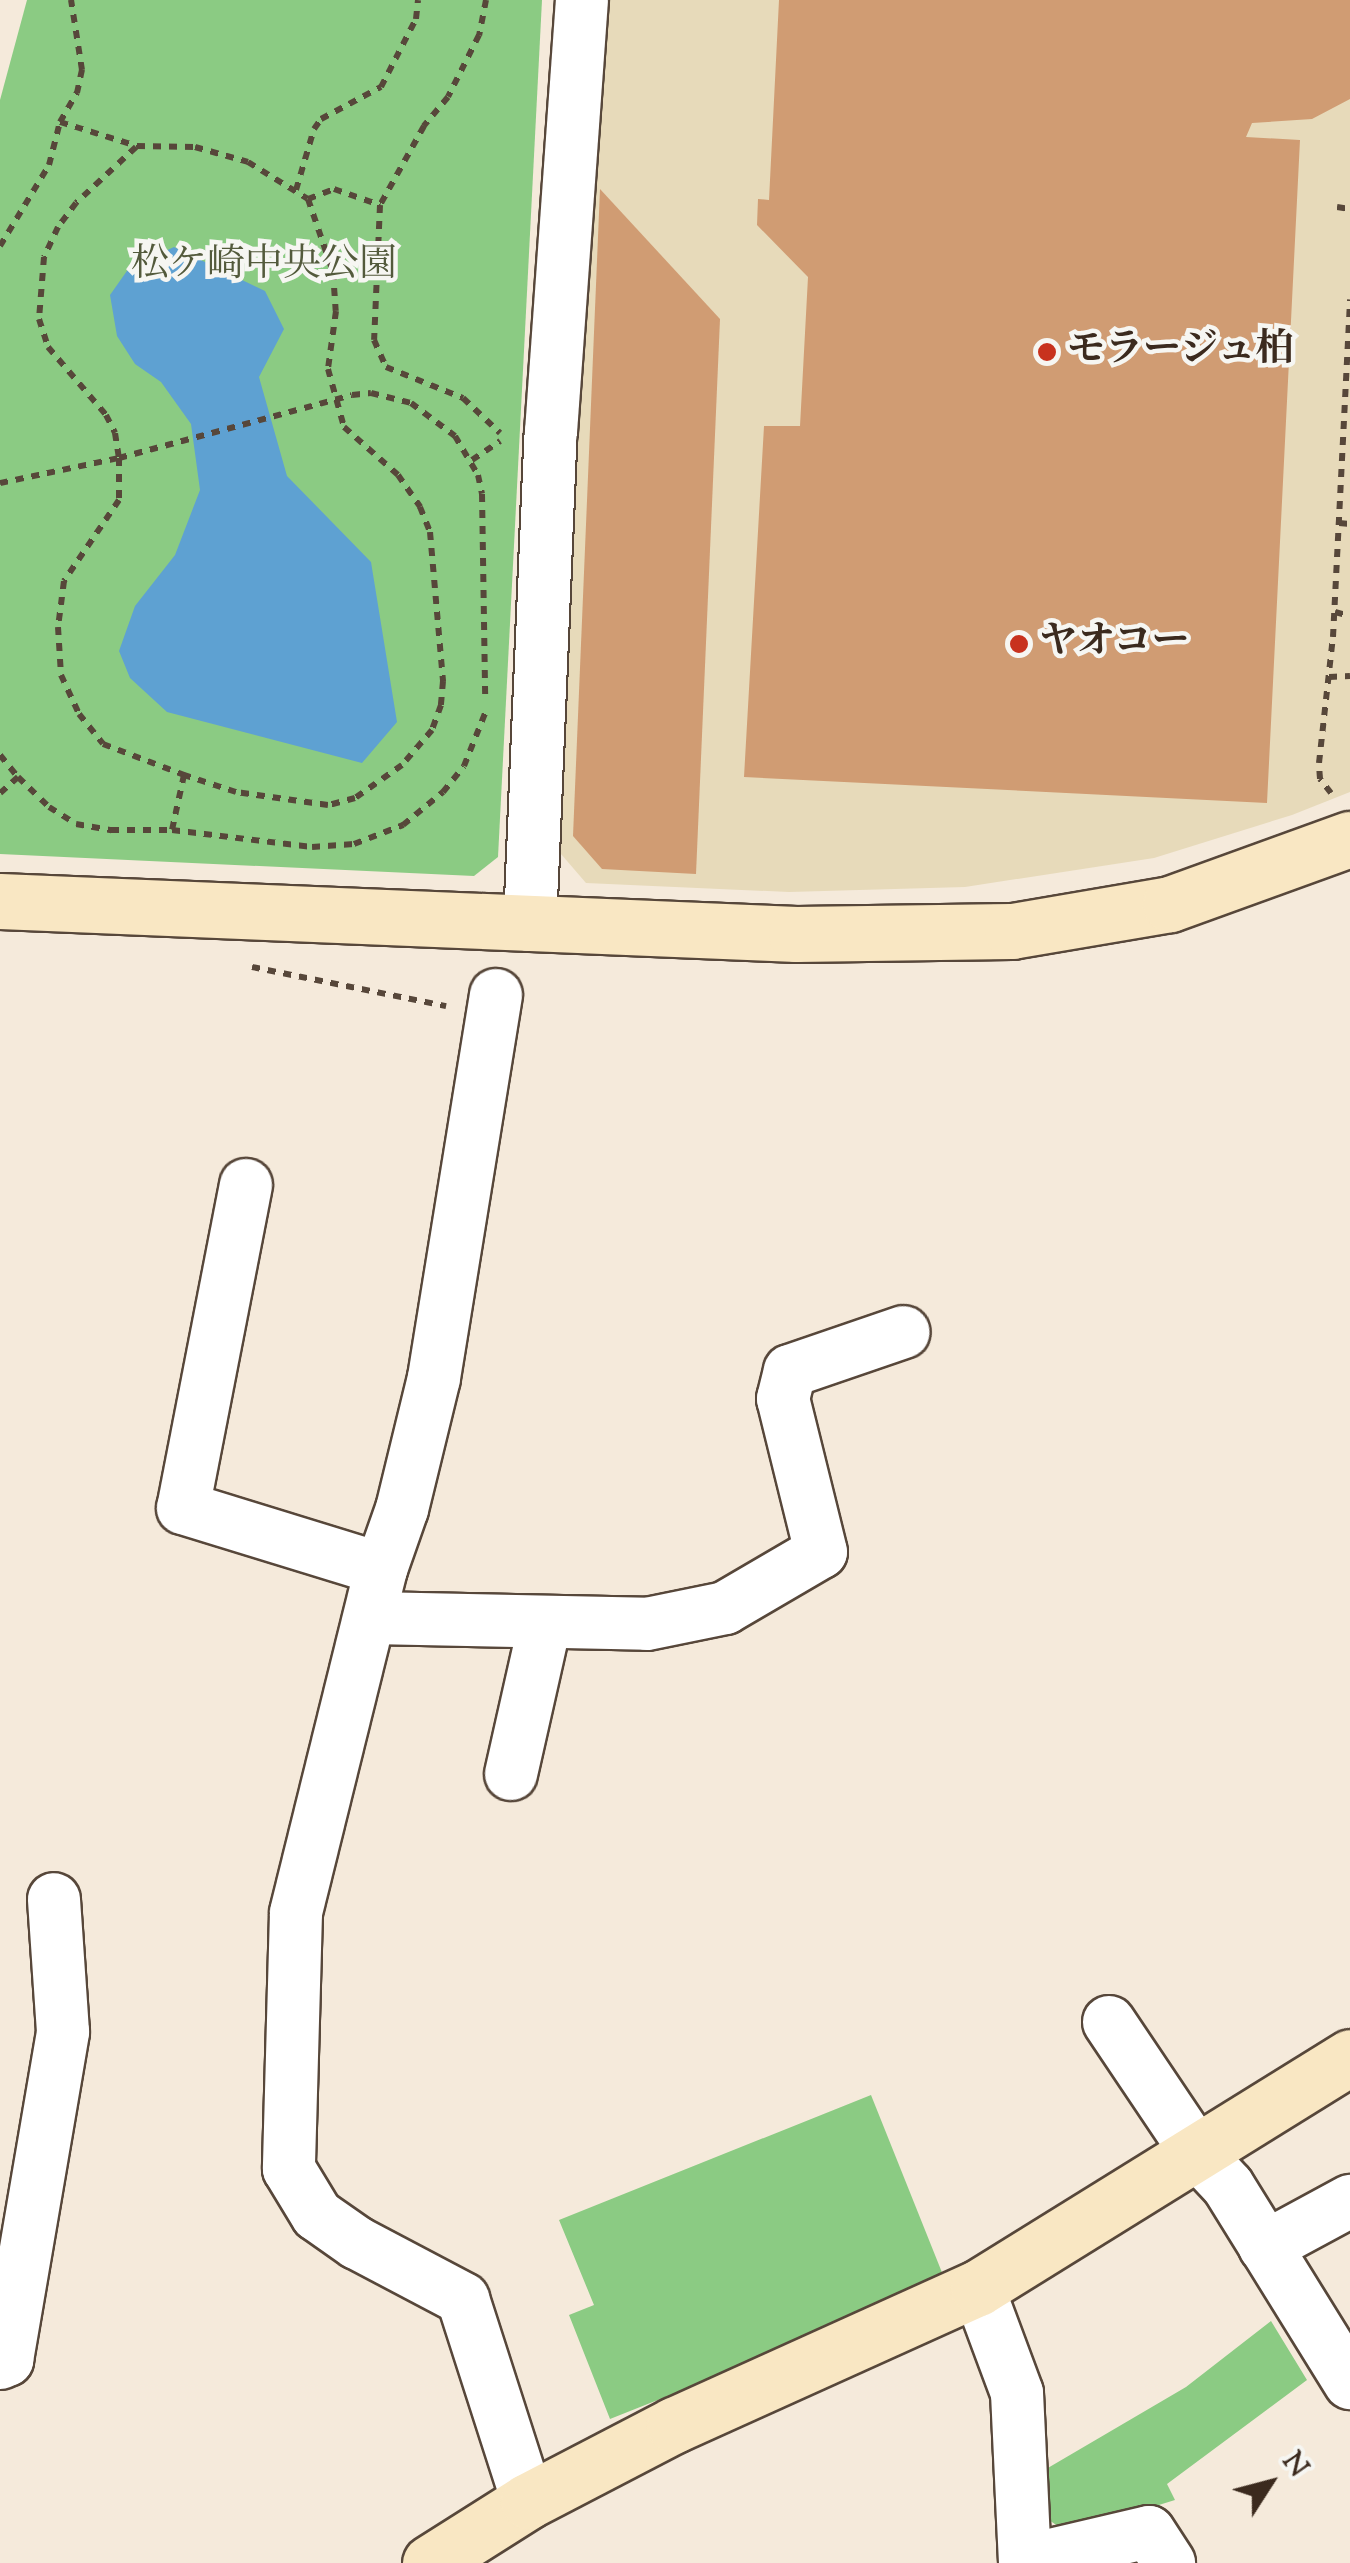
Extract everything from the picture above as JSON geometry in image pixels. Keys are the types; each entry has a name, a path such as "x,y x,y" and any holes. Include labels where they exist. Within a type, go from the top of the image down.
{"street":[{"path":"530,925 552,432 582,0"},
{"path":"0,901 796,934 1012,931 1170,904 1341,817"},
{"path":"477,1002 434,1378 296,1913 290,2169 317,2215 357,2243 463,2299 528,2501"},
{"path":"246,1185 183,1508 377,1593 546,1623 646,1624 724,1608 821,1552 783,1399 790,1371 904,1332"},
{"path":"511,1774 546,1623"},
{"path":"0,2363 8,2360 63,2032 54,1899"},
{"path":"1109,2022 1197,2153 1228,2186 1350,2382"},
{"path":"430,2563 528,2501 674,2425 978,2288 1350,2057"},
{"path":"1265,2247 1350,2201"},
{"path":"978,2288 1017,2394 1025,2562 1149,2532 1169,2563"}],"path":[{"path":"0,246 49,164 60,122 77,92 82,70 71,0"},
{"path":"296,190 314,128 321,119 381,87 416,18 418,0"},
{"path":"486,0 480,35 456,82 424,126 380,205 376,352 386,367 463,398 514,448"},
{"path":"60,122 137,146 194,146 248,162 308,199 333,272 336,312 328,368 344,428 398,476 420,507 430,532 443,681 432,730 380,784 355,798 328,805 236,792 103,744 78,714 61,674 58,627 64,581 119,500 118,458 115,433 106,415 48,347 38,297 44,257 58,227 76,203 137,146"},
{"path":"308,199 334,189 380,205"},
{"path":"1337,207 1350,209"},
{"path":"1341,817 1320,779 1319,762 1335,612 1339,522 1346,486 1350,299"},
{"path":"0,482 118,458 370,393 411,402 446,426 472,460 482,494 486,713 464,766 444,792 403,825 354,844 312,847 172,830 111,830 76,824 49,808 0,755"},
{"path":"472,460 504,438"},
{"path":"1339,522 1350,524"},
{"path":"1335,612 1350,616"},
{"path":"1329,677 1350,676"},
{"path":"172,830 184,775"},
{"path":"0,793 18,777"},
{"path":"258,968 477,1002"}],"shaded area":[{"name":"モラージュ柏","path":"599,0 1350,0 1350,792 1292,815 1154,858 965,887 789,892 586,883 555,847"}],"green space":[{"name":"松ケ崎中央公園","path":"27,0 542,0 498,857 474,876 0,854 0,100"},
{"path":"871,2095 947,2285 610,2419 569,2315 594,2305 559,2220"},
{"path":"1271,2321 1307,2380 1167,2484 1175,2500 1068,2533 1049,2520 1041,2472 1186,2387"}],"water":[{"path":"174,247 265,291 284,329 259,377 287,476 371,562 397,722 362,763 167,712 130,678 119,651 135,606 175,555 200,490 191,424 161,382 135,364 117,336 110,295 129,268"}],"building":[{"name":"モラージュ柏","path":"779,0 1350,0 1350,99 1312,119 1252,123 1246,137 1300,140 1267,803 744,777 764,426 800,426 808,277 757,225 758,199 769,200"},
{"path":"600,189 720,319 696,874 602,869 573,836"}],"place":[{"name":"モラージュ柏","path":"1047,352"},
{"name":"ヤオコー","path":"1019,644"}]}
